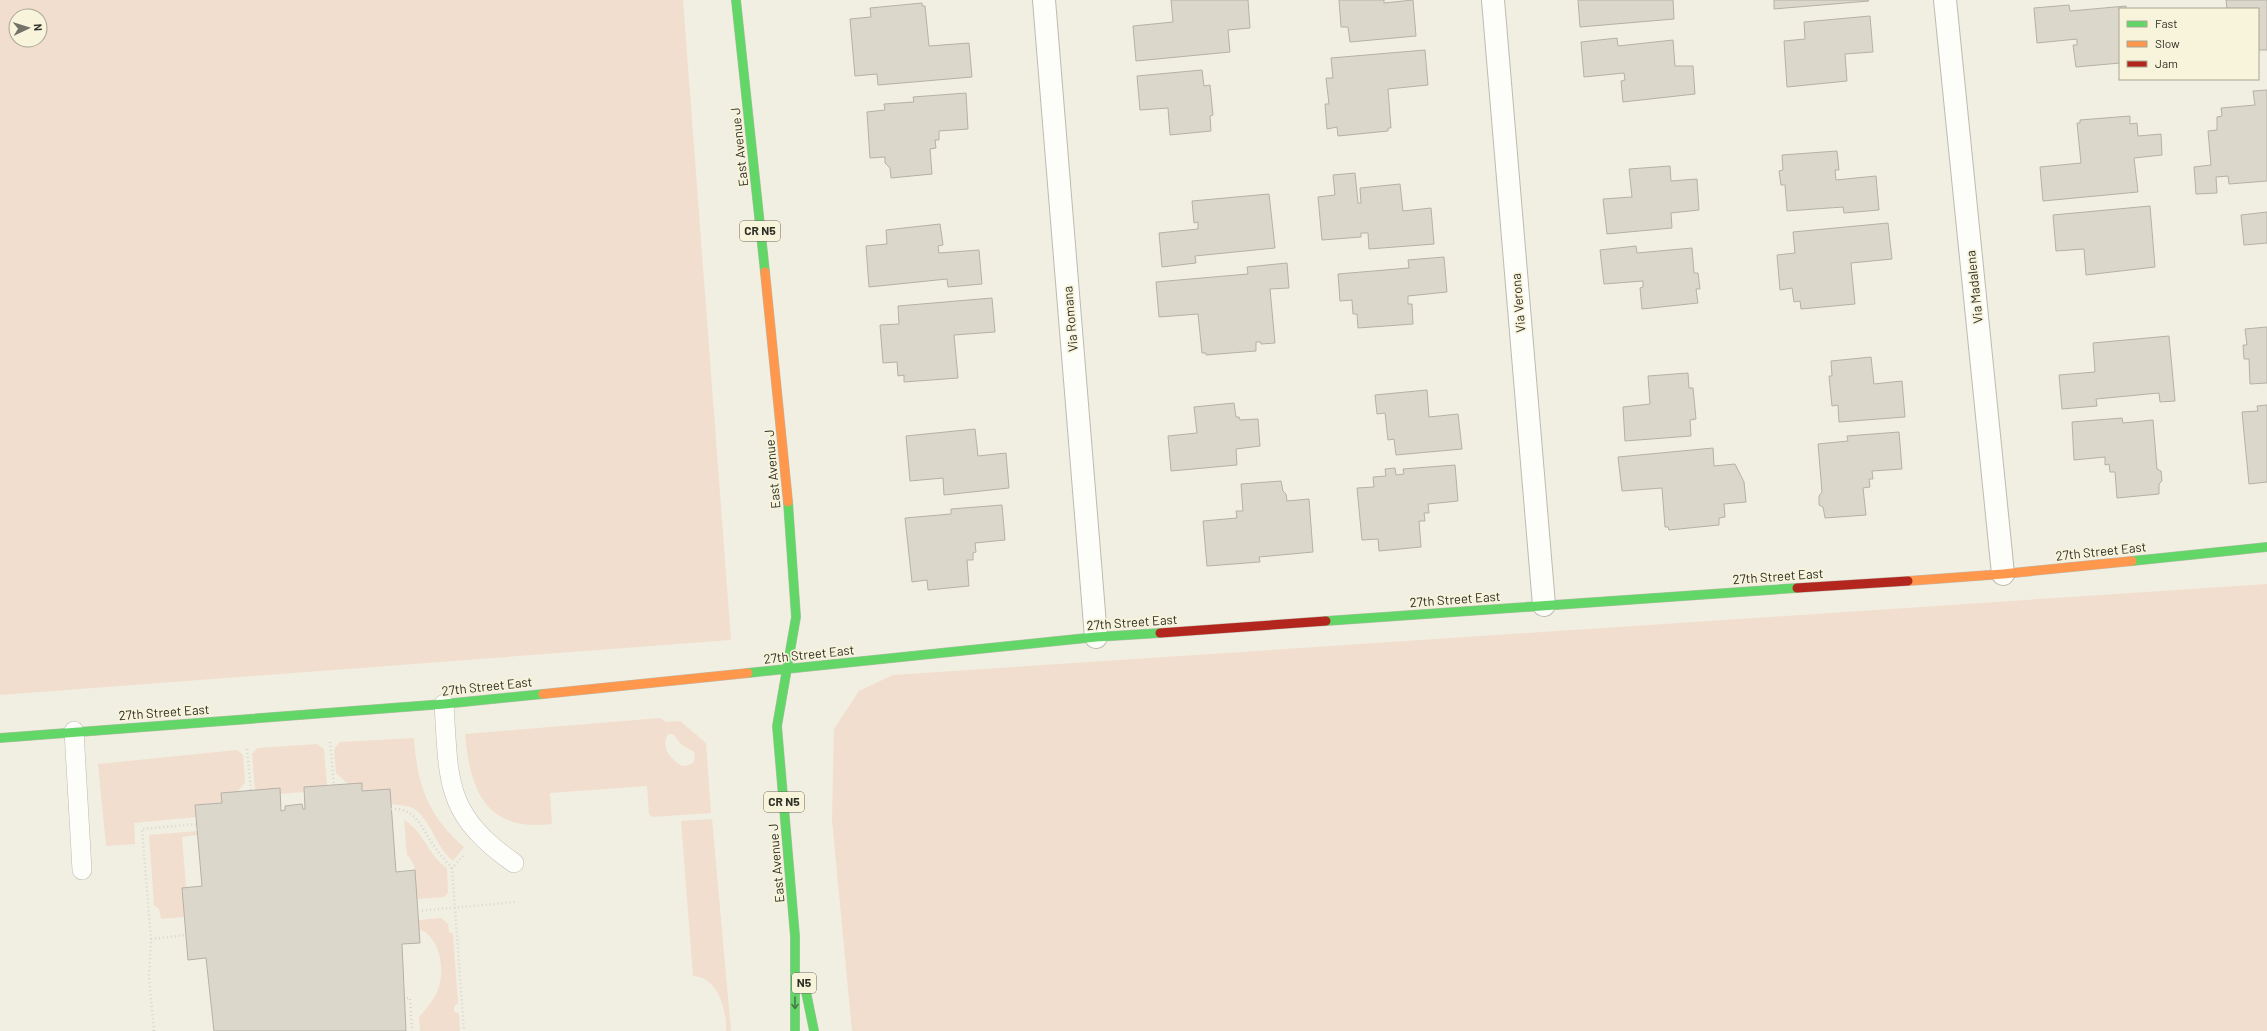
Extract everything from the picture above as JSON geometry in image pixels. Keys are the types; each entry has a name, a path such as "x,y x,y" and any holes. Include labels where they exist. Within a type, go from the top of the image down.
{"street":[{"name":"East Avenue J","path":"736,0 786,469 796,617 777,726 795,936 795,1031"},
{"name":"Via Romana","path":"1044,0 1096,637"},
{"name":"Via Verona","path":"1492,0 1544,605"},
{"name":"Via Madalena","path":"1945,0 2003,574"},
{"name":"27th Street East","path":"0,738 74,731 444,704 1096,637 2003,574 2267,547"},
{"name":"East Avenue J","path":"795,936 814,1031"}],"lane":[{"path":"444,704 449,776 458,806 472,828 514,862"},
{"path":"74,731 82,870"}],"path":[{"path":"330,740 334,785"},
{"path":"247,746 250,791"},
{"path":"391,809 403,810 420,822 433,845 452,868 464,1031"},
{"path":"154,1031 150,977 151,939 142,829 197,824"},
{"path":"452,868 481,836"},
{"path":"418,911 516,902"},
{"path":"151,939 186,935"},
{"path":"403,998 410,998 412,1031"}],"shaded area":[{"path":"0,0 683,0 731,640 0,695"},
{"path":"2267,584 2267,1031 852,1031 832,820 834,729 859,691 893,675"},
{"path":"660,718 666,722 680,721 706,743 711,813 652,817 649,814 647,786 550,793 552,824 530,825 511,821 497,814 486,803 477,790 467,755 465,734","holes":["668,734 673,734 682,745 694,752 695,758 693,763 682,766 668,753 665,744 666,739"]},
{"path":"414,738 418,770 427,798 441,824 464,847 453,861 447,855 422,816 417,811 408,806 391,804 380,800 362,791 362,783 348,784 336,773 334,749 340,742"},
{"path":"317,744 324,749 327,785 304,787 304,792 280,794 255,790 252,754 257,748"},
{"path":"237,750 243,755 245,782 237,792 222,793 222,803 195,805 196,817 134,823 135,844 106,846 98,764"},
{"path":"712,819 731,1031 726,1031 723,1005 715,988 702,978 693,976 681,821"},
{"path":"404,820 416,830 435,857 447,868 448,893 444,897 417,899 415,869 411,859 407,855"},
{"path":"197,831 197,835 182,837 186,887 183,888 184,917 161,919 159,909 154,905 149,835"},
{"path":"441,918 448,924 449,932 453,934 458,1003 454,1007 454,1011 459,1014 460,1031 420,1031 419,1017 437,992 440,984 441,965 437,947 426,933 419,929 419,920"}],"building":[{"path":"1171,0 1248,0 1250,28 1228,30 1230,52 1136,61 1133,26 1173,22"},
{"path":"1339,0 1384,0 1384,3 1413,0 1416,36 1350,42 1348,27 1341,27"},
{"path":"1578,0 1673,0 1674,19 1580,27"},
{"path":"1774,0 1868,0 1869,1 1774,9"},
{"path":"2226,0 2267,0 2267,50 2259,50 2259,8 2227,8"},
{"path":"922,3 922,6 925,6 929,46 969,43 972,77 878,85 877,74 855,76 850,19 871,17 870,8"},
{"path":"2069,5 2070,11 2126,6 2126,8 2119,8 2119,63 2076,67 2073,45 2077,45 2077,39 2037,43 2034,8"},
{"path":"1870,16 1873,52 1845,54 1847,81 1787,87 1784,41 1805,39 1804,22"},
{"path":"1617,38 1618,46 1673,40 1675,66 1693,66 1695,94 1623,102 1621,81 1625,80 1624,73 1584,77 1581,42"},
{"path":"1425,50 1428,85 1388,89 1391,128 1388,128 1388,131 1338,136 1337,127 1327,129 1325,104 1329,104 1326,78 1333,78 1331,58"},
{"path":"1202,70 1204,86 1210,85 1213,115 1210,116 1211,131 1170,135 1168,108 1140,110 1137,76"},
{"path":"2267,90 2267,181 2229,184 2228,176 2216,177 2217,193 2196,194 2194,167 2211,165 2208,131 2217,130 2217,117 2222,116 2221,108 2255,105 2253,91"},
{"path":"966,93 968,129 939,131 939,140 935,140 936,148 930,149 932,174 891,178 890,168 885,163 885,157 870,158 867,112 885,110 884,104 914,102 913,97"},
{"path":"2130,116 2130,124 2137,123 2138,136 2161,134 2162,155 2134,158 2138,192 2043,201 2040,167 2081,163 2077,123 2080,123 2080,120"},
{"path":"1837,151 1839,170 1835,170 1836,180 1876,176 1879,210 1844,213 1843,207 1787,211 1785,185 1781,185 1779,171 1783,170 1782,155"},
{"path":"1670,166 1671,181 1697,179 1699,210 1671,213 1672,228 1607,234 1603,199 1632,197 1629,169"},
{"path":"1355,173 1358,203 1361,203 1360,188 1400,184 1403,211 1431,208 1434,244 1369,249 1368,233 1361,233 1361,237 1322,240 1318,197 1335,195 1333,175"},
{"path":"1269,194 1275,248 1195,256 1196,263 1162,267 1159,233 1198,229 1198,222 1194,223 1192,201"},
{"path":"2150,206 2155,267 2086,275 2084,249 2056,251 2053,215"},
{"path":"2267,212 2267,243 2244,245 2241,215"},
{"path":"1888,223 1892,259 1851,263 1855,304 1801,309 1800,301 1794,302 1792,288 1780,290 1777,255 1795,253 1793,232"},
{"path":"940,224 943,245 938,246 939,253 979,250 982,284 948,287 947,279 869,287 866,246 887,244 886,230"},
{"path":"1636,246 1637,253 1692,248 1694,273 1698,273 1700,289 1696,289 1698,303 1642,309 1640,288 1643,287 1643,281 1604,284 1600,250"},
{"path":"1444,257 1447,292 1408,296 1408,304 1412,304 1413,324 1358,328 1357,314 1353,314 1352,300 1340,301 1338,274 1409,268 1408,260"},
{"path":"1287,263 1289,288 1270,289 1275,343 1261,344 1261,342 1256,342 1256,351 1206,355 1206,353 1202,353 1198,314 1159,317 1156,282 1248,274 1247,267"},
{"path":"992,298 995,332 954,335 958,378 904,382 904,375 898,376 897,362 883,363 880,325 899,324 898,306"},
{"path":"2267,327 2267,383 2250,384 2249,359 2244,359 2243,345 2247,345 2245,329"},
{"path":"2169,336 2175,401 2160,402 2159,393 2096,399 2097,406 2062,409 2059,375 2095,372 2093,343"},
{"path":"1871,357 1874,384 1902,381 1905,417 1839,422 1838,405 1832,406 1829,376 1832,376 1831,361"},
{"path":"1688,373 1689,388 1693,388 1696,419 1690,420 1691,436 1625,441 1623,407 1650,404 1648,376"},
{"path":"1427,390 1429,417 1458,414 1462,449 1396,455 1394,439 1388,440 1385,413 1377,414 1375,395"},
{"path":"1234,403 1236,417 1239,417 1240,420 1258,419 1260,446 1236,449 1237,465 1171,471 1168,436 1197,433 1194,407"},
{"path":"2267,405 2267,482 2249,484 2242,412 2258,411 2257,406"},
{"path":"2122,418 2123,423 2153,420 2157,469 2161,471 2162,481 2159,484 2159,494 2117,498 2115,472 2110,472 2109,464 2105,465 2105,457 2074,460 2072,422"},
{"path":"975,429 978,456 1006,453 1009,488 944,495 943,478 910,481 906,436"},
{"path":"1899,432 1902,469 1872,471 1873,479 1869,479 1870,487 1863,488 1866,515 1825,518 1823,507 1819,505 1819,496 1822,492 1818,444 1848,441 1847,436"},
{"path":"1713,448 1714,466 1735,464 1744,482 1746,502 1724,504 1725,517 1719,518 1719,525 1669,530 1668,527 1665,527 1662,488 1622,491 1618,457"},
{"path":"1455,465 1458,501 1428,504 1429,513 1424,513 1425,521 1419,521 1421,547 1379,551 1378,539 1362,540 1357,488 1374,487 1373,477 1386,476 1385,469 1395,468 1396,475 1404,474 1403,469"},
{"path":"1281,481 1287,501 1309,499 1313,552 1259,557 1260,562 1207,566 1203,521 1237,518 1236,511 1243,511 1241,484"},
{"path":"1002,505 1005,540 975,543 976,552 973,553 973,560 967,560 969,586 928,590 927,580 912,582 905,518 951,514 951,509"},
{"path":"362,783 362,791 390,789 396,872 415,870 420,943 402,944 406,1031 214,1031 206,958 188,960 182,888 202,886 195,805 222,803 221,793 280,788 281,811 285,810 285,806 302,804 303,809 305,809 304,787"}],"traffic: fast":[{"path":"736,0 765,272"},
{"path":"788,502 796,617 777,726 795,936 795,1031"},
{"path":"2132,561 2267,547"},
{"path":"1326,621 1797,588"},
{"path":"748,673 1096,637 1160,633"},
{"path":"0,738 444,704 543,694"},
{"path":"804,982 814,1031"}],"traffic: slow":[{"path":"765,272 788,502"},
{"path":"1908,581 2003,574 2132,561"},
{"path":"543,694 748,673"}],"traffic: jam":[{"path":"1797,588 1908,581"},
{"path":"1160,633 1326,621"}]}
